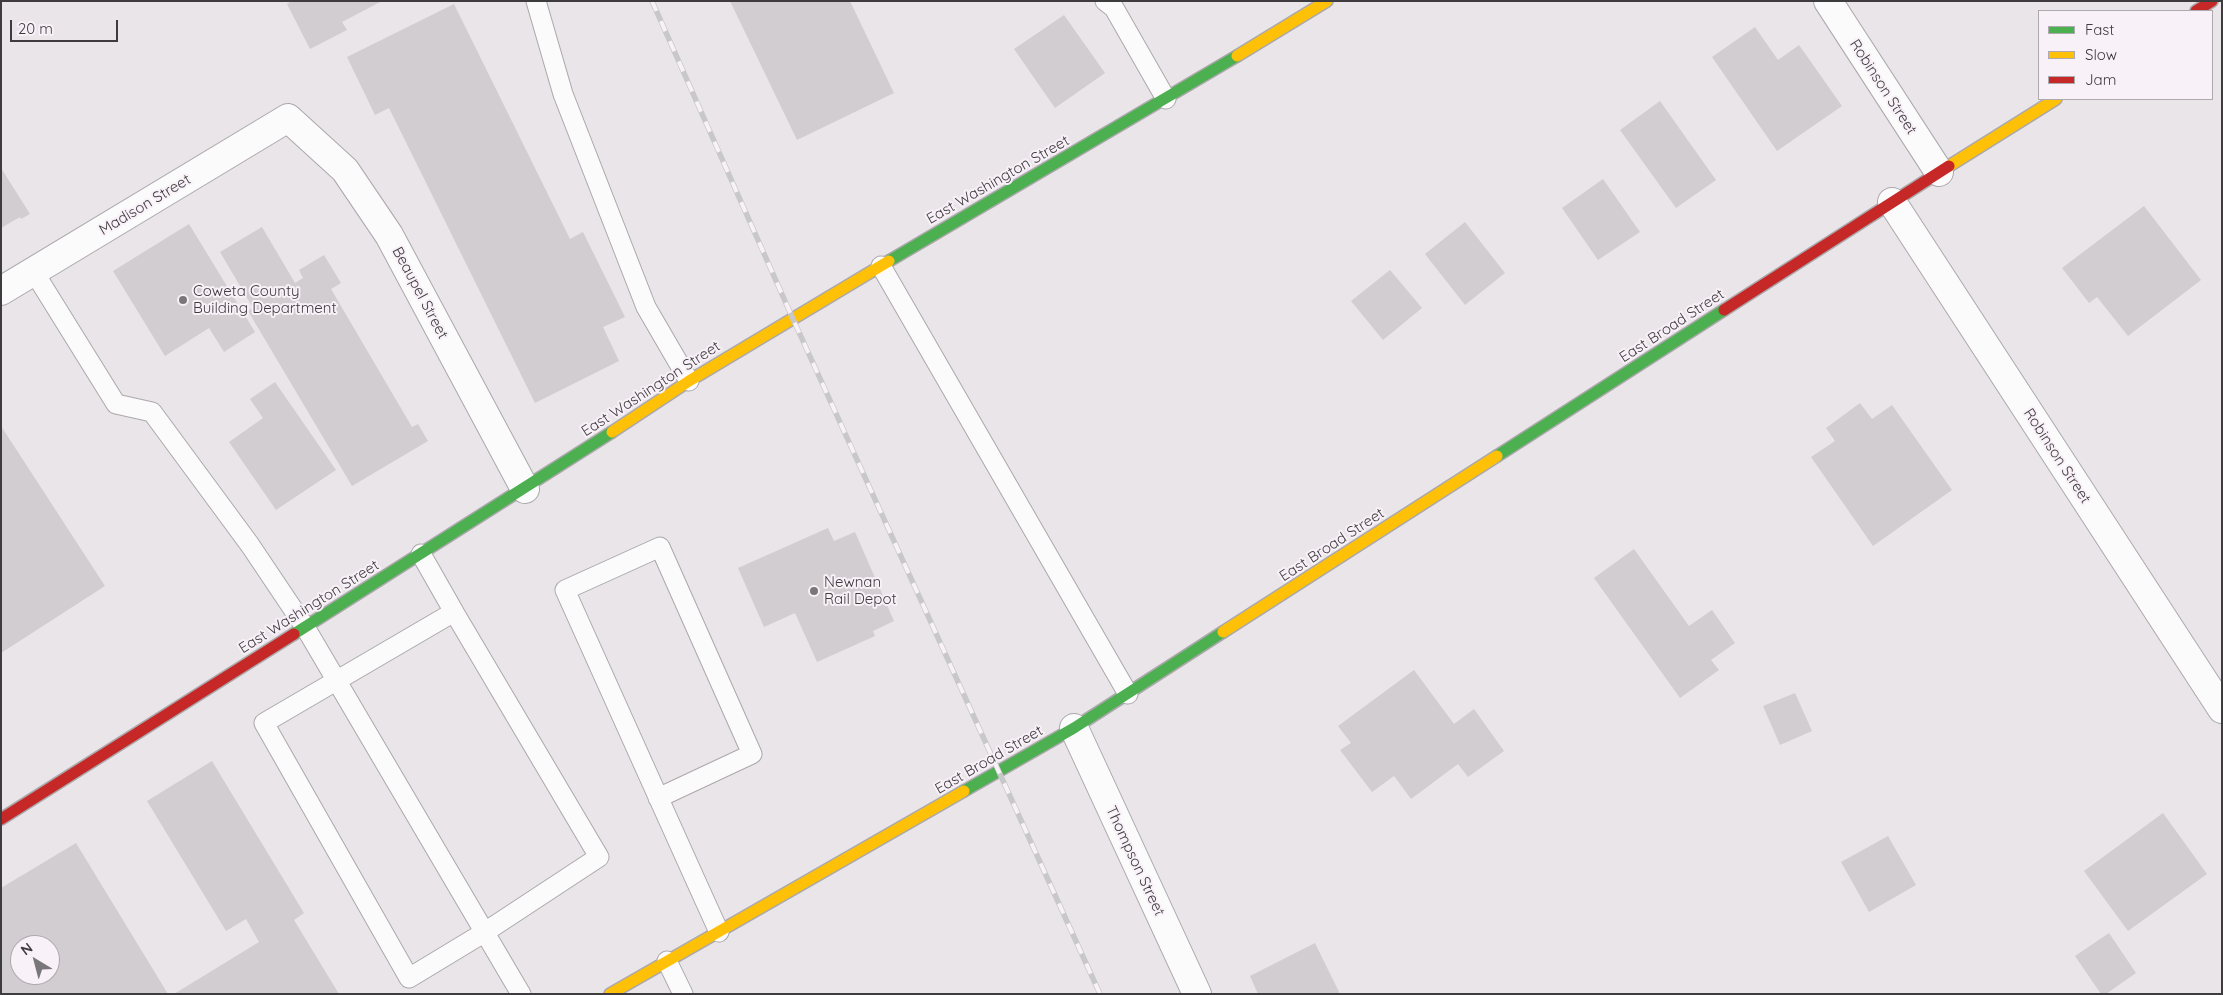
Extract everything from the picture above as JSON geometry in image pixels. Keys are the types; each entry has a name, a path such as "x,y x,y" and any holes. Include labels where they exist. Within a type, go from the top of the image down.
{"street":[{"name":"Robinson Street","path":"1828,1 1939,172"},
{"path":"2198,10 2212,1"},
{"name":"East Washington Street","path":"1,819 525,489 689,381 1166,99 1317,4"},
{"name":"East Broad Street","path":"610,994 1074,728 1892,202 2054,100"},
{"name":"Madison Street","path":"2,290 288,118"},
{"name":"Beaupel Street","path":"288,118 345,170 389,235 525,489"},
{"name":"Robinson Street","path":"1892,202 2222,709"},
{"name":"Thompson Street","path":"1074,728 1197,994"}],"lane":[{"path":"536,1 563,94 646,306 689,381"},
{"path":"1105,1 1114,8 1166,99"},
{"path":"881,266 1128,694"},
{"path":"34,272 116,404 152,412 250,545 305,627 521,994"},
{"path":"658,798 752,754 660,547 565,590 658,798 719,932"},
{"path":"421,554 599,857 485,932 409,978 264,723 336,679 454,612"},
{"path":"666,961 683,994"}],"building":[{"path":"292,1 382,1 342,22 347,30 310,49 287,4"},
{"path":"730,1 850,1 894,93 797,140"},
{"path":"454,4 570,239 583,232 625,317 603,327 619,361 535,403 389,108 375,115 347,57"},
{"path":"1064,15 1105,73 1055,108 1014,49"},
{"path":"1755,27 1778,60 1799,45 1842,106 1777,151 1712,57"},
{"path":"1660,101 1716,180 1676,208 1620,130"},
{"path":"1,168 30,214 21,219 20,217 1,228"},
{"path":"1603,179 1640,232 1598,260 1562,208"},
{"path":"2144,206 2201,280 2128,336 2097,297 2089,303 2062,268"},
{"path":"1465,222 1505,273 1465,305 1425,254"},
{"name":"Coweta County Building Department","path":"189,224 255,332 224,352 209,328 165,356 113,271"},
{"path":"262,227 295,283 303,278 299,270 324,255 341,283 331,289 412,427 418,424 428,441 352,486 248,311 253,308 220,252"},
{"path":"1390,270 1422,308 1383,340 1351,301"},
{"path":"275,382 336,470 276,510 229,442 263,418 250,399"},
{"path":"1860,403 1872,419 1892,405 1952,490 1873,546 1811,457 1835,441 1826,428"},
{"path":"1,426 105,586 1,653"},
{"name":"Newnan Rail Depot","path":"828,528 834,541 855,532 894,621 873,631 875,636 817,662 795,613 764,627 738,568"},
{"path":"1634,549 1689,626 1712,610 1735,643 1711,660 1719,670 1680,698 1594,578"},
{"path":"1414,670 1454,724 1474,709 1504,751 1468,777 1458,764 1411,799 1394,776 1372,792 1340,750 1351,743 1338,726"},
{"path":"1795,693 1812,731 1780,745 1763,706"},
{"path":"212,761 304,913 294,920 339,994 174,994 259,942 246,919 226,931 147,801"},
{"path":"2163,813 2207,874 2128,931 2084,871"},
{"path":"1888,836 1916,885 1869,912 1841,862"},
{"path":"76,843 168,994 1,994 1,888"},
{"path":"2109,933 2136,973 2106,994 2101,994 2075,956"},
{"path":"1315,943 1340,994 1258,994 1250,976"}],"railway":[{"path":"652,1 793,319 1100,994"}],"traffic: fast":[{"path":"889,261 1237,56"},
{"path":"1497,456 1724,310"},
{"path":"294,634 612,432"},
{"path":"964,791 1074,728 1223,632"}],"traffic: slow":[{"path":"1237,56 1327,1"},
{"path":"1949,166 2054,100"},
{"path":"612,432 689,381 889,261"},
{"path":"1223,632 1497,456"},
{"path":"610,994 964,791"}],"traffic: jam":[{"path":"2198,10 2212,1"},
{"path":"1724,310 1949,166"},
{"path":"1,819 294,634"}],"place":[{"name":"Coweta County Building Department","path":"183,300"},
{"name":"Newnan Rail Depot","path":"814,591"}]}
